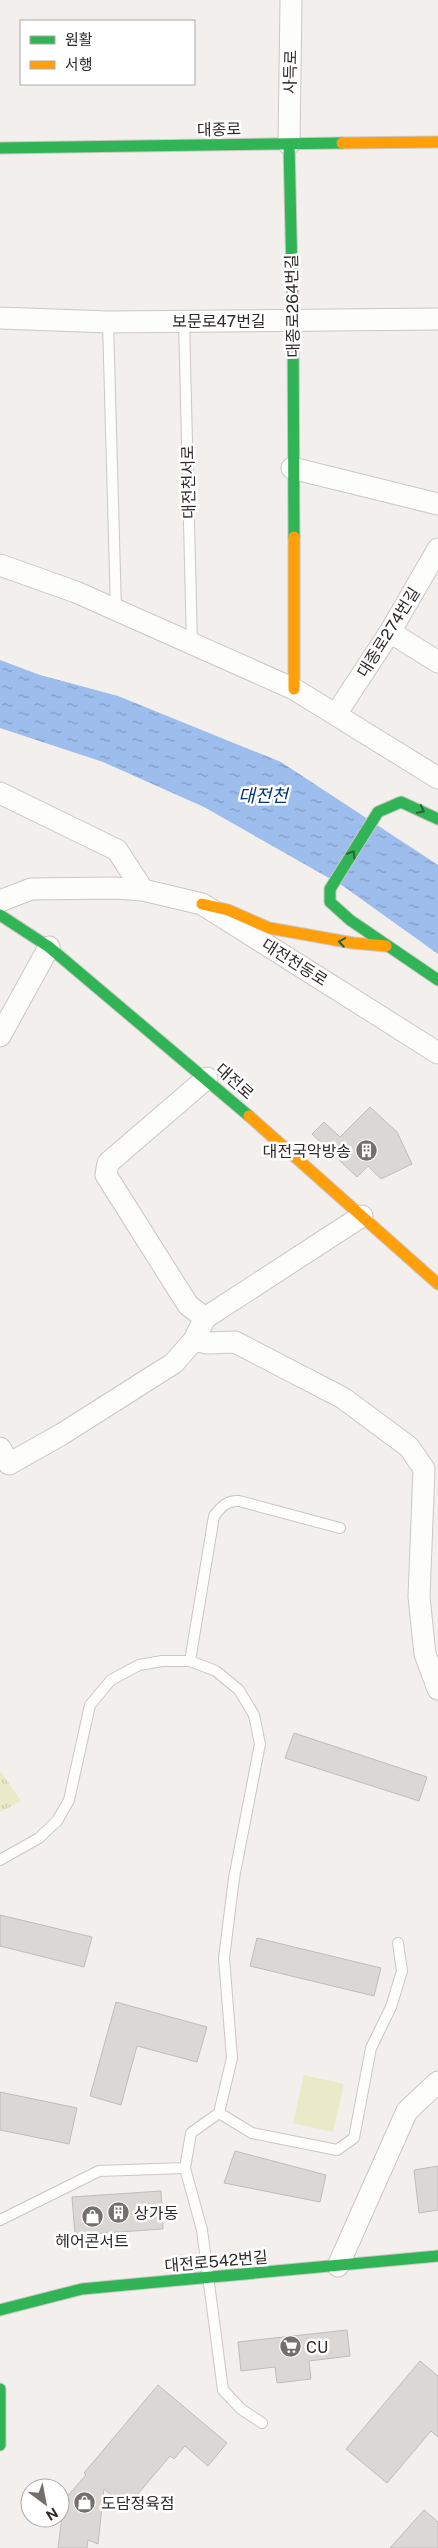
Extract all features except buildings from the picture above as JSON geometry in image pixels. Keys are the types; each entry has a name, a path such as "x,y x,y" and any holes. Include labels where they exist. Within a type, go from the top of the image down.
{"main road":[{"name":"대종로","path":"0,148 438,142"},
{"name":"대종로264번길","path":"289,144 293,321 294,689"},
{"path":"438,819 401,802 378,812 330,889 330,902 336,909 438,980"},
{"path":"202,904 228,910 269,928 353,944 390,947"},
{"name":"대전로","path":"0,915 49,947 207,1078 438,1284"},
{"name":"대전로542번길","path":"0,2310 82,2289 438,2256"},
{"path":"0,2388 0,2445"}],"street":[{"name":"사득로","path":"289,144 291,0"},
{"name":"보문로47번길","path":"0,318 108,322 438,319"},
{"path":"292,468 438,504"},
{"name":"대종로274번길","path":"336,714 390,632 438,549"},
{"path":"0,565 76,592 294,689 438,778"},
{"path":"390,632 438,662"},
{"path":"0,793 117,850 143,890"},
{"name":"대전천동로","path":"0,901 31,889 143,890 202,904 438,1053"},
{"path":"0,1036 49,947"},
{"path":"205,1318 188,1305 106,1175 108,1163 207,1078"},
{"path":"0,1448 9,1464 55,1439 174,1363 194,1340 205,1318 362,1216"},
{"path":"194,1340 207,1343 235,1342 343,1398 409,1447 431,1467 419,1597 425,1654 438,1689"},
{"path":"338,2266 407,2111 438,2082"}],"lane":[{"name":"대전천서로","path":"184,321 192,644"},
{"path":"108,322 116,610"},
{"path":"190,1662 214,1516 221,1508 232,1501 239,1501 340,1528"},
{"path":"0,1860 39,1838 57,1821 69,1800 90,1705 111,1680 138,1665 162,1660 190,1662 216,1671 239,1690 254,1715 260,1744 234,1878 224,1958 232,2058 219,2113 191,2132 186,2168 202,2230 223,2390 241,2408 262,2423"},
{"path":"219,2113 252,2133 337,2150 354,2138 371,2048 391,2006 402,1971 398,1943"},
{"path":"0,2220 100,2171 186,2168"}],"green space":[{"path":"0,1771 21,1801 0,1812"},
{"path":"304,2075 344,2084 333,2132 293,2123"}],"water":[{"name":"대전천","path":"0,660 40,675 118,696 281,762 438,865 438,954 343,886 204,807 103,762 0,728"}],"traffic: fast":[{"path":"0,148 342,143"},
{"path":"289,144 293,321 294,537"},
{"path":"438,819 401,802 378,812 330,889 330,902 350,920 438,980"},
{"path":"0,915 49,947 249,1116"},
{"path":"0,2310 82,2289 438,2256"},
{"path":"0,2389 0,2445"}],"traffic: slow":[{"path":"342,143 438,142"},
{"path":"294,537 294,689"},
{"path":"202,904 228,910 269,928 353,943 386,946"},
{"path":"249,1116 438,1284"}],"place":[{"name":"대전국악방송","path":"367,1151"},
{"name":"상가동","path":"118,2213"},
{"name":"헤어콘서트","path":"92,2217"},
{"name":"CU","path":"290,2347"},
{"name":"도담정육점","path":"85,2503"}]}
